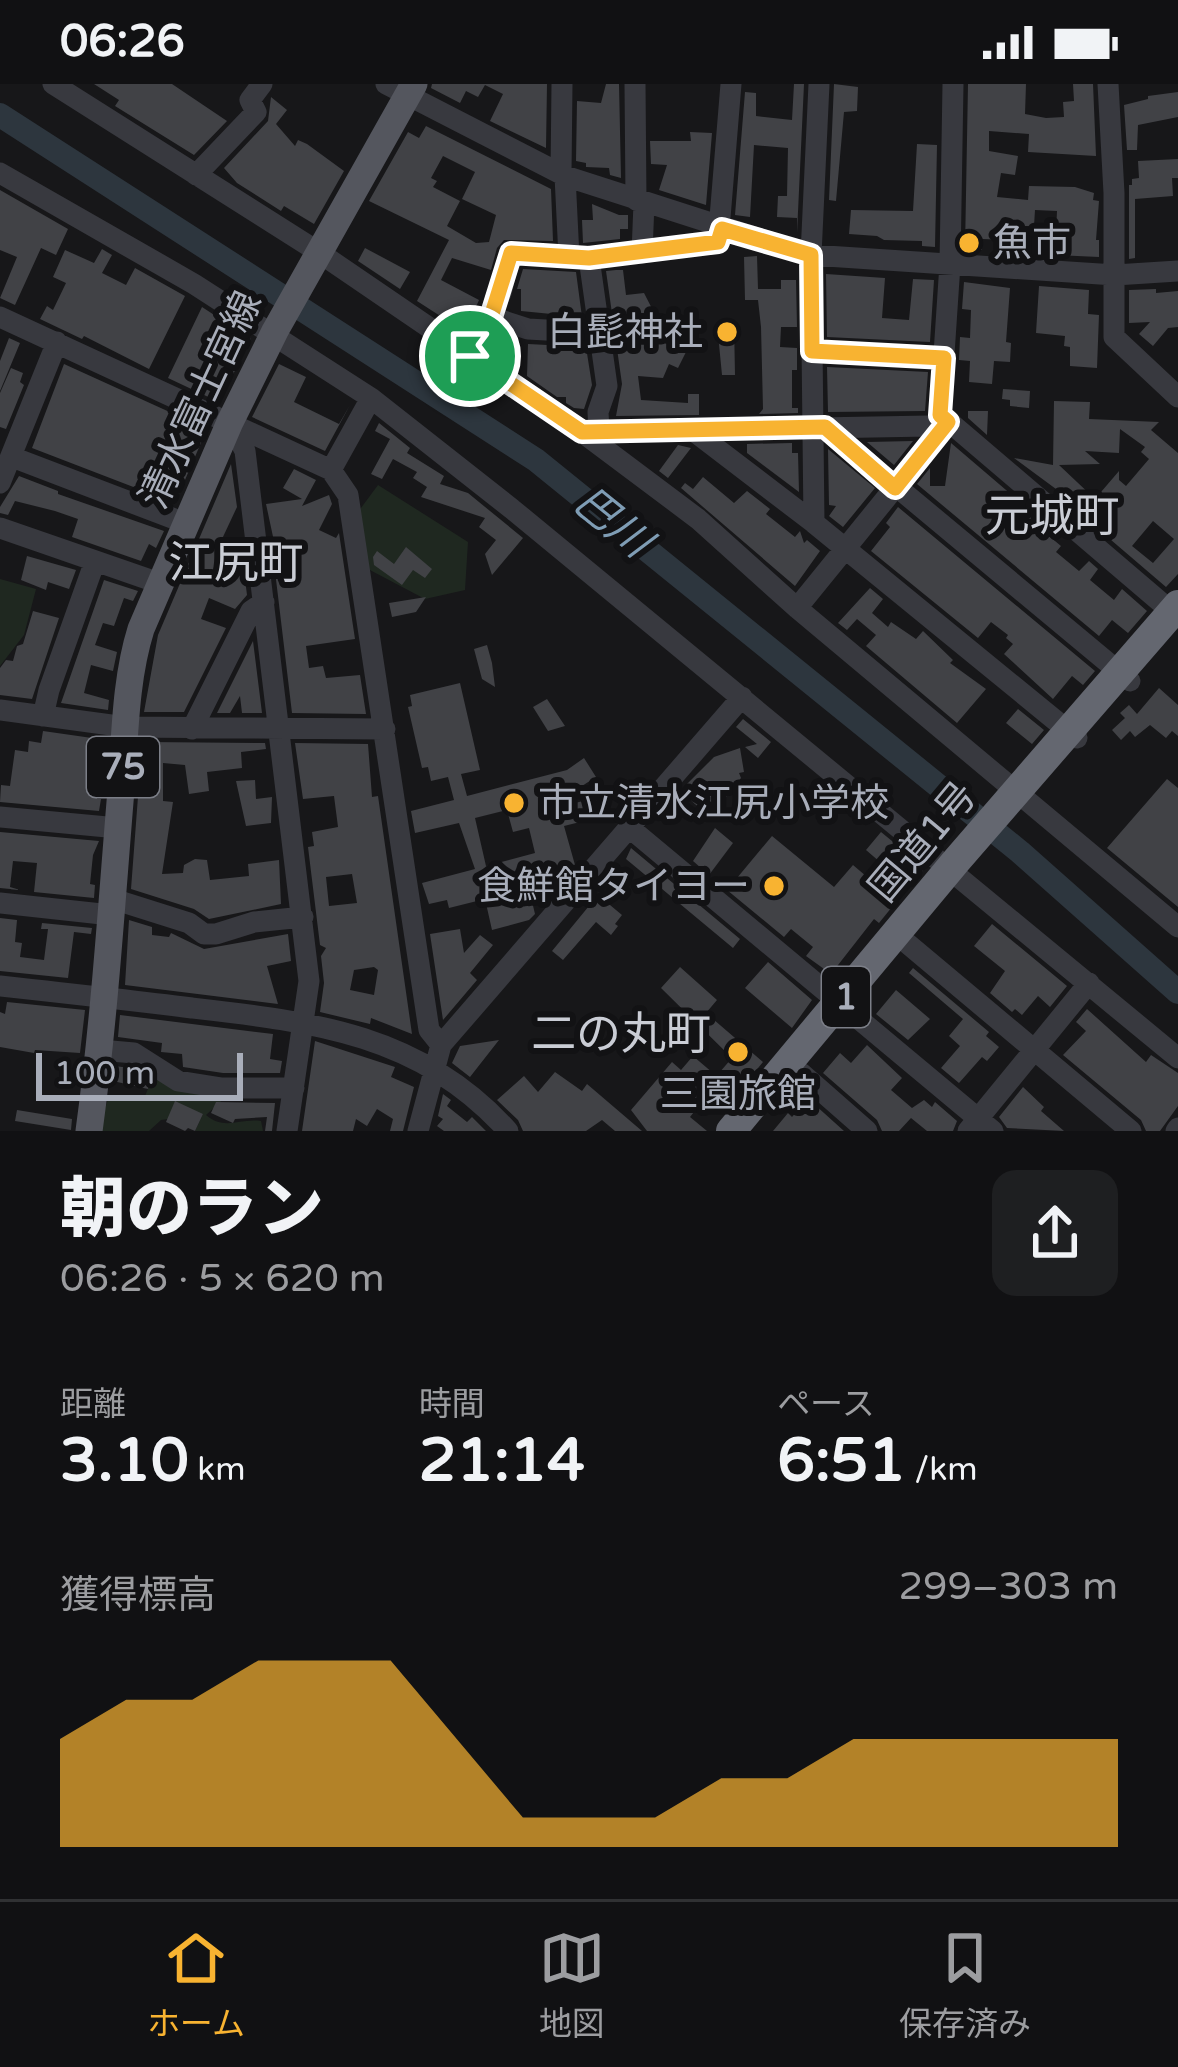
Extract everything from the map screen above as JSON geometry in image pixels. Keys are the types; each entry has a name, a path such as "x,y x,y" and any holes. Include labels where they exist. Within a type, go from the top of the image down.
{"highway":[{"name":"国道1号","path":"751,1131 960,869 1176,615"},
{"name":"国道1号","path":"731,1131 908,944 960,869"}],"main road":[{"name":"清水富士宮線","path":"88,1131 105,998 134,649 230,422 402,88"}],"street":[{"path":"53,84 591,431 1178,927"},
{"path":"196,175 256,112 250,100 262,84"},
{"path":"562,84 563,175 600,333 607,386 591,431"},
{"path":"634,84 642,253"},
{"path":"470,356 491,317 511,253 579,257 718,242 731,84"},
{"path":"814,524 819,427 811,255 819,84"},
{"path":"953,84 950,264 940,415 944,427 1176,615"},
{"path":"1114,86 1114,337 1178,397"},
{"path":"402,88 563,175 811,255 1115,275 1178,271"},
{"path":"0,173 194,284 370,398 960,869 1178,1058"},
{"path":"0,316 331,470 348,495 429,1030 441,1046"},
{"path":"491,317 528,329 600,333"},
{"path":"0,483 57,342"},
{"path":"812,351 944,358"},
{"path":"331,470 370,398"},
{"path":"230,422 245,451 309,981 287,1131"},
{"path":"819,427 1125,677"},
{"path":"591,431 944,427"},
{"path":"796,608 944,427"},
{"path":"691,429 1075,736"},
{"path":"12,457 185,524"},
{"path":"0,528 159,583"},
{"path":"43,716 95,561"},
{"path":"192,729 251,611 263,602"},
{"path":"418,1131 441,1046 742,697"},
{"path":"0,710 126,728 385,729"},
{"path":"0,817 118,827"},
{"path":"631,829 846,1008 979,1127 1034,1049 1089,983"},
{"path":"0,903 112,907 189,923 204,934 303,917"},
{"path":"908,944 1131,1131"},
{"path":"0,986 324,1024 433,1068 466,1090 508,1131"},
{"path":"100,1050 134,1054 178,1081 223,1088 294,1088"},
{"path":"801,1073 867,1131"}],"shaded area":[{"path":"378,485 468,542 465,590 425,599 368,569 358,512"},
{"path":"0,579 36,589 24,635 0,666"},
{"path":"153,1077 228,1095 206,1115 226,1123 261,1121 263,1131 195,1131 203,1114 161,1120 149,1131 98,1131 109,1096 126,1100 145,1096"}],"building":[{"path":"94,84 172,84 227,121 194,155 115,106 119,100"},
{"path":"432,84 547,84 546,148 490,121 503,94 485,85 478,97 466,91 460,103 431,88"},
{"path":"606,84 619,84 621,178 610,175 609,168 586,167 576,161 577,101 601,103"},
{"path":"794,84 804,84 797,233 797,218 777,217 778,196 787,196 788,148 754,145 750,217 735,215 745,92 756,93 756,116 792,120"},
{"path":"834,84 858,87 857,111 844,112 836,201 829,200"},
{"path":"968,84 1026,84 1025,114 1046,118 1064,117 1063,102 1074,101 1073,84 1093,84 1096,156 1028,152 1029,134 989,131 989,151 1018,156 1015,175 1001,173 997,197 1028,200 1029,186 1075,187 1094,193 1093,200 1099,201 1099,257 1055,255 1057,211 1035,210 1034,226 1025,226 1024,251 1012,251 1012,240 982,239 982,250 965,249"},
{"path":"1178,92 1178,117 1138,125 1137,150 1127,150 1124,105"},
{"path":"271,97 287,110 276,124 295,146 298,140 307,144 344,171 314,224 284,206 281,211 237,183 224,168 268,121"},
{"path":"426,126 551,189 553,241 504,240 491,270 452,258 441,280 479,300 465,332 417,301 449,240 369,201 408,132 419,138","holes":["443,156 475,172 462,199 496,215 489,242 476,243 447,226 460,201 433,187 437,181 431,178"]},
{"path":"690,132 712,133 706,205 659,190 667,165 651,164 650,141 691,141"},
{"path":"917,144 937,145 935,247 922,246 922,241 849,234 851,210 913,211"},
{"path":"1178,159 1173,196 1135,199 1135,258 1129,259 1129,185 1139,178 1138,161"},
{"path":"0,190 68,229 56,255 41,248 15,305 0,298 17,257 0,250"},
{"path":"592,204 628,215 628,229 620,229 620,239 583,243 582,220 593,220"},
{"path":"365,248 410,272 400,289 358,261"},
{"path":"102,249 112,255 102,273 126,285 135,268 185,296 149,369 40,319 47,306 53,310 66,283 53,277 65,250 94,263"},
{"path":"757,256 758,289 781,289 781,280 796,280 797,327 781,327 780,347 797,348 792,408 798,408 798,413 759,414 763,409 761,327 758,300 745,300 744,257"},
{"path":"523,269 576,272 582,317 521,311 521,289 517,289"},
{"path":"623,270 626,295 644,293 662,328 688,348 678,368 669,364 663,378 638,376 641,400 688,403 688,394 699,394 699,415 616,416 622,384 606,271"},
{"path":"826,274 885,278 882,318 909,320 913,279 934,280 930,342 827,337"},
{"path":"964,282 1010,288 1006,342 1011,343 1010,362 994,361 992,384 969,382 970,361 959,360 960,337 970,338 971,310 962,309"},
{"path":"1039,286 1089,290 1088,314 1099,315 1097,368 1070,366 1065,336 1036,333"},
{"path":"1156,289 1156,293 1178,291 1178,327 1168,328 1153,346 1139,334 1150,322 1129,323 1129,290"},
{"path":"202,307 251,339 219,402 168,378"},
{"path":"734,323 735,375 722,375 717,324"},
{"path":"9,338 20,343 0,391 0,361"},
{"path":"528,344 586,347 592,385 584,409 574,408 566,397 557,397 527,376"},
{"path":"64,364 207,429 175,503 32,448"},
{"path":"279,364 306,377 294,402 339,424 350,405 325,451 252,417"},
{"path":"827,367 928,372 925,411 828,412"},
{"path":"11,368 23,373 20,382 24,385 6,429 0,427 0,393"},
{"path":"1003,389 1030,391 1029,408 1010,406 1010,400 1002,399"},
{"path":"1054,401 1090,402 1089,419 1159,422 1151,430 1178,453 1178,574 1166,587 1076,510 1079,506 1014,458 1053,465","holes":["1120,429 1145,447 1141,452 1149,459 1126,486 1119,480 1119,471 1095,499 1059,465 1100,464 1085,451 1119,453","1153,521 1174,539 1153,563 1132,546"]},
{"path":"968,411 988,411 987,435 968,418"},
{"path":"379,423 410,448 407,453 444,476 440,484 468,493 523,538 492,575 485,554 496,540 479,527 485,518 421,497 427,487 413,478 417,472 393,459 382,479 371,474 390,439 375,431"},
{"path":"913,441 894,465 867,442"},
{"path":"792,443 792,453 798,453 799,492 747,453 747,444"},
{"path":"951,443 1026,507 1023,510 1031,521 1061,546 1056,552 1079,571 1089,561 1098,569 1090,580 1114,600 1122,589 1147,611 1128,633 1112,620 1099,636 917,484 930,468 930,486 945,486"},
{"path":"678,445 691,448 668,478 659,471"},
{"path":"828,449 875,488 843,527 829,516 836,506 829,505"},
{"path":"231,464 237,507 222,539 229,542 225,550 242,555 247,595 235,609 209,598 201,619 226,628 184,712 144,712 158,635"},
{"path":"294,469 316,480 302,506 329,495 332,504 319,530 336,538 339,533 355,639 306,646 309,668 323,666 326,678 360,675 366,714 292,713 275,546 266,504 302,499 283,488"},
{"path":"19,476 164,531 156,548 149,544 141,561 72,537 78,519 55,511 15,501 8,515 0,513"},
{"path":"703,477 734,503 747,491 770,509 766,514 795,537 800,531 804,543 807,540 820,551 795,586 681,488 685,483 693,489"},
{"path":"898,507 1095,671 1083,685 1072,676 1053,699 1004,654 1013,644 1008,635 991,622 978,638 871,551 890,527 886,523"},
{"path":"406,547 432,569 425,578 413,570 402,585 374,565 373,557 377,551 394,564"},
{"path":"27,556 76,570 69,589 48,582 46,590 21,580"},
{"path":"104,580 138,591 133,601 124,598 114,626 103,623 95,645 117,652 113,671 91,665 84,693 109,700 108,710 61,703"},
{"path":"870,588 883,599 872,613 888,627 891,622 916,639 923,631 953,660 950,663 986,689 957,723 866,646 876,635 857,619 847,630 838,623"},
{"path":"426,597 416,612 392,617 389,603"},
{"path":"33,611 59,618 32,699 0,695 0,668 6,660 13,661 17,646 23,644"},
{"path":"253,641 262,713 242,713 240,696 230,713 217,713"},
{"path":"487,645 495,687 482,679 474,649"},
{"path":"460,683 480,770 461,774 467,796 567,770 584,758 596,777 543,811 595,798 600,817 564,826 575,865 551,872 562,882 544,903 529,889 535,914 529,920 492,930 485,899 449,908 447,900 429,904 422,883 475,869 459,823 415,833 411,811 454,800 448,777 431,781 428,767 422,768 408,707 412,706 410,695","holes":["507,810 513,832 529,828 535,853 486,866 475,818"]},
{"path":"1159,688 1178,705 1178,736 1172,731 1166,738 1150,725 1135,737 1130,731 1121,740 1112,730 1125,718 1120,713 1129,705 1137,714"},
{"path":"547,699 565,726 548,731 533,707"},
{"path":"1018,709 1044,730 1032,744 1006,723"},
{"path":"743,719 771,742 758,758 745,747 757,744 736,727"},
{"path":"43,731 106,740 99,811 0,802 1,785 10,786 15,750 28,752 29,741 41,743"},
{"path":"146,742 265,743 266,749 241,752 242,768 207,772 209,791 189,794 185,765 163,763 163,801 173,802 162,874 183,873 184,865 195,859 207,860 210,880 249,876 248,864 279,860 281,904 209,919 194,909 131,889"},
{"path":"295,743 368,744 372,797 378,796 412,1034 371,1018 370,1024 320,1012 321,956 326,948 320,945 308,847 314,846 312,832 338,827 334,796 303,799","holes":["352,874 357,903 329,906 326,877","354,970 378,970 374,995 350,990"]},
{"path":"740,748 744,772 710,817 680,791 714,757"},
{"path":"1167,779 1178,788 1178,907 1107,848"},
{"path":"255,780 256,799 272,797 271,823 246,826 236,781"},
{"path":"715,828 733,843 709,875 693,861"},
{"path":"0,832 99,841 90,884 95,885 94,898 34,892 37,863 13,861 10,887 20,890 0,888"},
{"path":"881,832 925,868 909,887 866,850"},
{"path":"772,836 834,887 853,865 892,907 879,923 874,919 831,974 806,956 813,947 791,929 784,937 727,890"},
{"path":"631,848 740,939 733,948 626,859"},
{"path":"598,895 622,915 618,926 611,935 596,922 563,960 552,951"},
{"path":"0,918 17,920 15,942 22,943 20,957 44,960 48,929 41,929 42,923 92,928 91,934 74,932 68,978 0,971"},
{"path":"129,920 152,927 152,935 169,937 171,933 204,949 288,934 291,961 267,966 278,1004 125,985"},
{"path":"992,924 1067,986 1050,1007 1038,996 1022,1015 990,993 1005,971 974,946"},
{"path":"460,929 464,953 480,935 493,945 470,973 477,980 443,1020 430,934"},
{"path":"768,962 812,1000 792,1028 745,988"},
{"path":"680,967 717,1000 706,1013 763,1062 740,1090 719,1073 732,1058 661,988"},
{"path":"913,968 989,1032 986,1036 999,1047 987,1061 982,1057 959,1083 941,1068 960,1046 949,1036 963,1019 909,973"},
{"path":"896,990 930,1019 908,1040 876,1014"},
{"path":"7,1002 85,1010 80,1053 0,1047 0,1012 5,1014"},
{"path":"1087,1009 1146,1062 1151,1055 1178,1073 1178,1106 1160,1131 1146,1131 1141,1120 1063,1055 1086,1031 1076,1022"},
{"path":"120,1015 273,1034 270,1059 282,1061 280,1073 183,1067 182,1054 161,1052 162,1043 118,1037"},
{"path":"499,1040 470,1077 452,1063 460,1046"},
{"path":"315,1041 395,1067 391,1077 414,1087 403,1131 390,1131 393,1119 377,1109 367,1126 356,1119 353,1131 302,1131"},
{"path":"867,1045 902,1078 891,1090 912,1108 924,1100 932,1107 935,1102 957,1121 953,1131 927,1131 911,1118 899,1131 882,1131 877,1120 823,1073 840,1053 851,1063"},
{"path":"693,1056 720,1079 690,1117 707,1131 647,1131 631,1110 672,1062 681,1070"},
{"path":"115,1066 129,1068 150,1081 148,1089 113,1081"},
{"path":"555,1072 582,1091 587,1084 642,1131 615,1131 602,1120 586,1131 523,1131 497,1100 524,1076 538,1092"},
{"path":"1023,1087 1064,1131 1007,1128 999,1117"},
{"path":"443,1094 451,1100 447,1106 467,1122 472,1117 486,1131 444,1131 437,1126 443,1119 438,1116"},
{"path":"175,1101 203,1114 195,1131 166,1122"},
{"path":"216,1102 275,1103 272,1131 265,1131 267,1117 233,1123 211,1113"},
{"path":"814,1104 844,1131 773,1131 788,1113 792,1117"},
{"path":"17,1110 72,1119 71,1130 15,1121"}],"waterway":[{"name":"巴川","path":"0,115 536,460 1020,852 1178,992"}],"place":[{"name":"魚市","path":"969,243"},
{"name":"白髭神社","path":"727,332"},
{"name":"市立清水江尻小学校","path":"514,803"},
{"name":"食鮮館タイヨー","path":"774,886"},
{"name":"三園旅館","path":"738,1052"}],"district":[{"name":"元城町","path":"1052,517"},
{"name":"江尻町","path":"236,564"},
{"name":"二の丸町","path":"621,1035"}],"route":[{"path":"722,229 811,255 812,351 944,358 940,415 948,422 895,488 825,427 582,432 470,356 501,293 511,253 589,258 642,253 718,242 722,229"}]}
